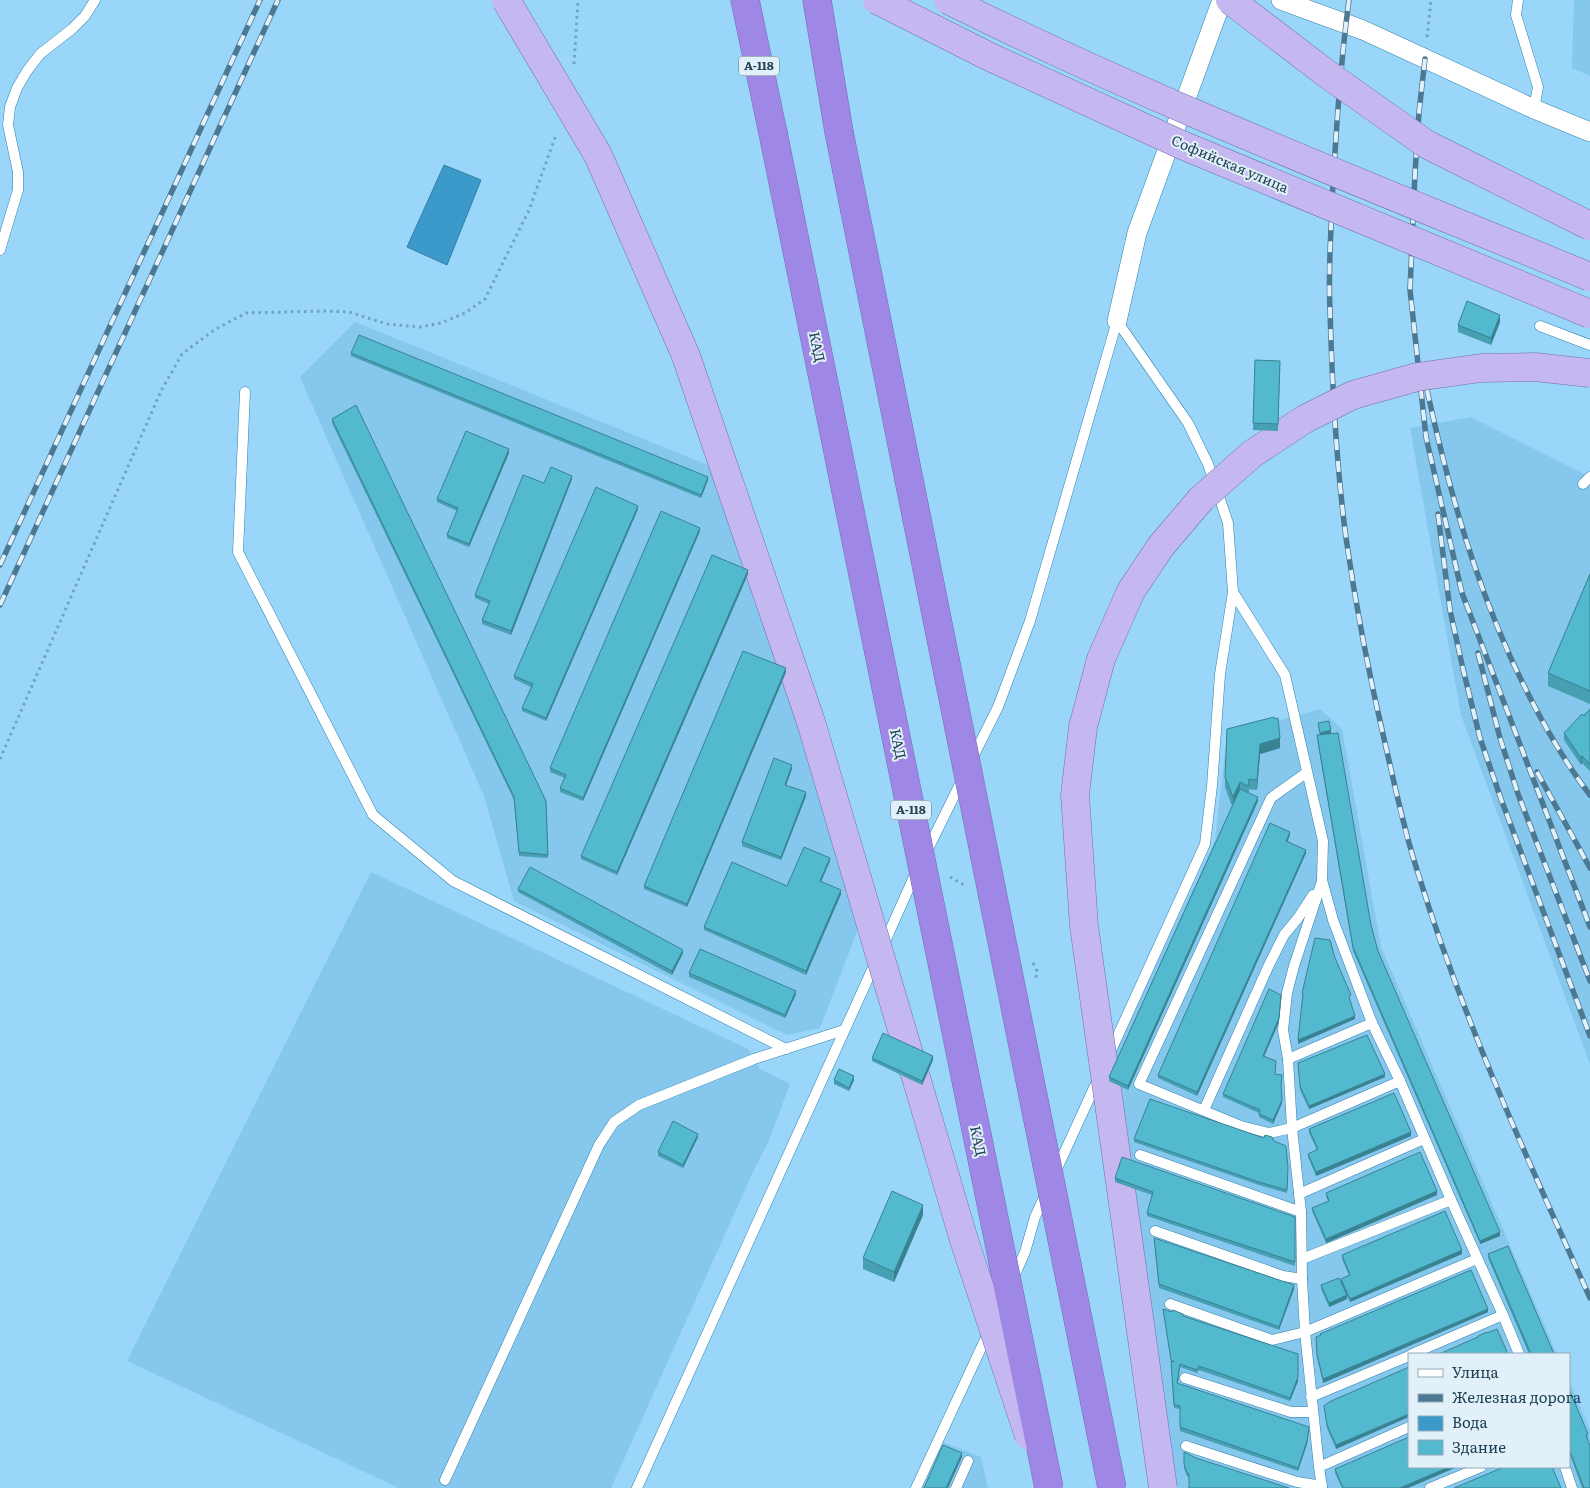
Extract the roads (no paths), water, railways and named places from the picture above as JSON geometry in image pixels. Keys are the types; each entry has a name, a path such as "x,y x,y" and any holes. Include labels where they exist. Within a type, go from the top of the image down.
{"highway":[{"name":"КАД","path":"745,0 1048,1488"},
{"path":"817,0 841,142 1112,1488"}],"main road":[{"path":"506,0 598,155 686,356 811,722 964,1240 1048,1488"},
{"name":"Софийская улица","path":"877,0 990,57 1182,145 1590,314"},
{"path":"948,0 1021,37 1198,116 1590,277"},
{"path":"1230,0 1327,74 1426,144 1590,226"},
{"path":"1163,1488 1084,926 1075,795 1083,726 1100,659 1132,591 1161,546 1201,499 1252,454 1305,419 1354,396 1417,377 1481,368 1535,367 1590,373"}],"street":[{"path":"1117,321 1137,233 1222,0"},
{"path":"1281,0 1363,30 1534,109 1590,132"}],"lane":[{"path":"0,250 18,190 18,172 8,125 10,107 22,80 40,54 72,29 85,16 95,0"},
{"path":"1518,0 1516,15 1538,87 1534,109"},
{"path":"916,1488 1025,1252 1035,1217 1205,844 1212,786 1220,674 1233,592 1228,523 1208,464 1188,423 1117,321"},
{"path":"637,1488 922,861 998,707 1030,621 1117,321"},
{"path":"1540,326 1590,345"},
{"path":"245,392 238,552 373,815 453,881 786,1049"},
{"path":"1233,592 1285,675 1322,841 1322,880 1333,920 1372,1023 1400,1081 1450,1200 1504,1315 1519,1353"},
{"path":"1306,773 1271,798 1139,1084 1241,1126 1269,1133 1292,1128 1400,1081"},
{"path":"1186,1446 1297,1482 1322,1487 1306,1332 1302,1279 1301,1212 1292,1128 1288,1059 1283,1030 1287,993 1294,966 1322,880"},
{"path":"1204,1110 1284,935 1298,918 1322,880"},
{"path":"1288,1059 1372,1023"},
{"path":"445,1480 599,1145 614,1122 639,1105 754,1059 844,1030"},
{"path":"1299,1194 1424,1138"},
{"path":"1140,1155 1301,1212"},
{"path":"1302,1259 1450,1200"},
{"path":"1155,1231 1283,1276 1302,1279"},
{"path":"1170,1304 1272,1340 1306,1332 1477,1259"},
{"path":"1415,1353 1504,1315"},
{"path":"1312,1397 1408,1356"},
{"path":"1185,1378 1291,1412 1313,1412"},
{"path":"1319,1467 1408,1427"},
{"path":"956,1488 968,1461"},
{"path":"1430,1488 1479,1468"},
{"path":"1565,1468 1572,1488"}],"water":[{"path":"444,165 481,180 447,265 407,247"}],"railway":[{"path":"0,565 260,0"},
{"path":"0,605 278,0"},
{"path":"1349,0 1335,151 1329,296 1337,452 1346,538 1363,641 1404,825 1436,928 1497,1088 1590,1298"},
{"path":"1425,59 1415,173 1410,290 1426,437 1462,593 1590,927"},
{"path":"1427,390 1459,518 1487,602 1522,683 1565,759 1590,795"},
{"path":"1438,514 1450,610 1480,738 1590,1036"},
{"path":"1478,653 1500,738 1518,794 1590,981"},
{"path":"1537,772 1590,868"}]}
